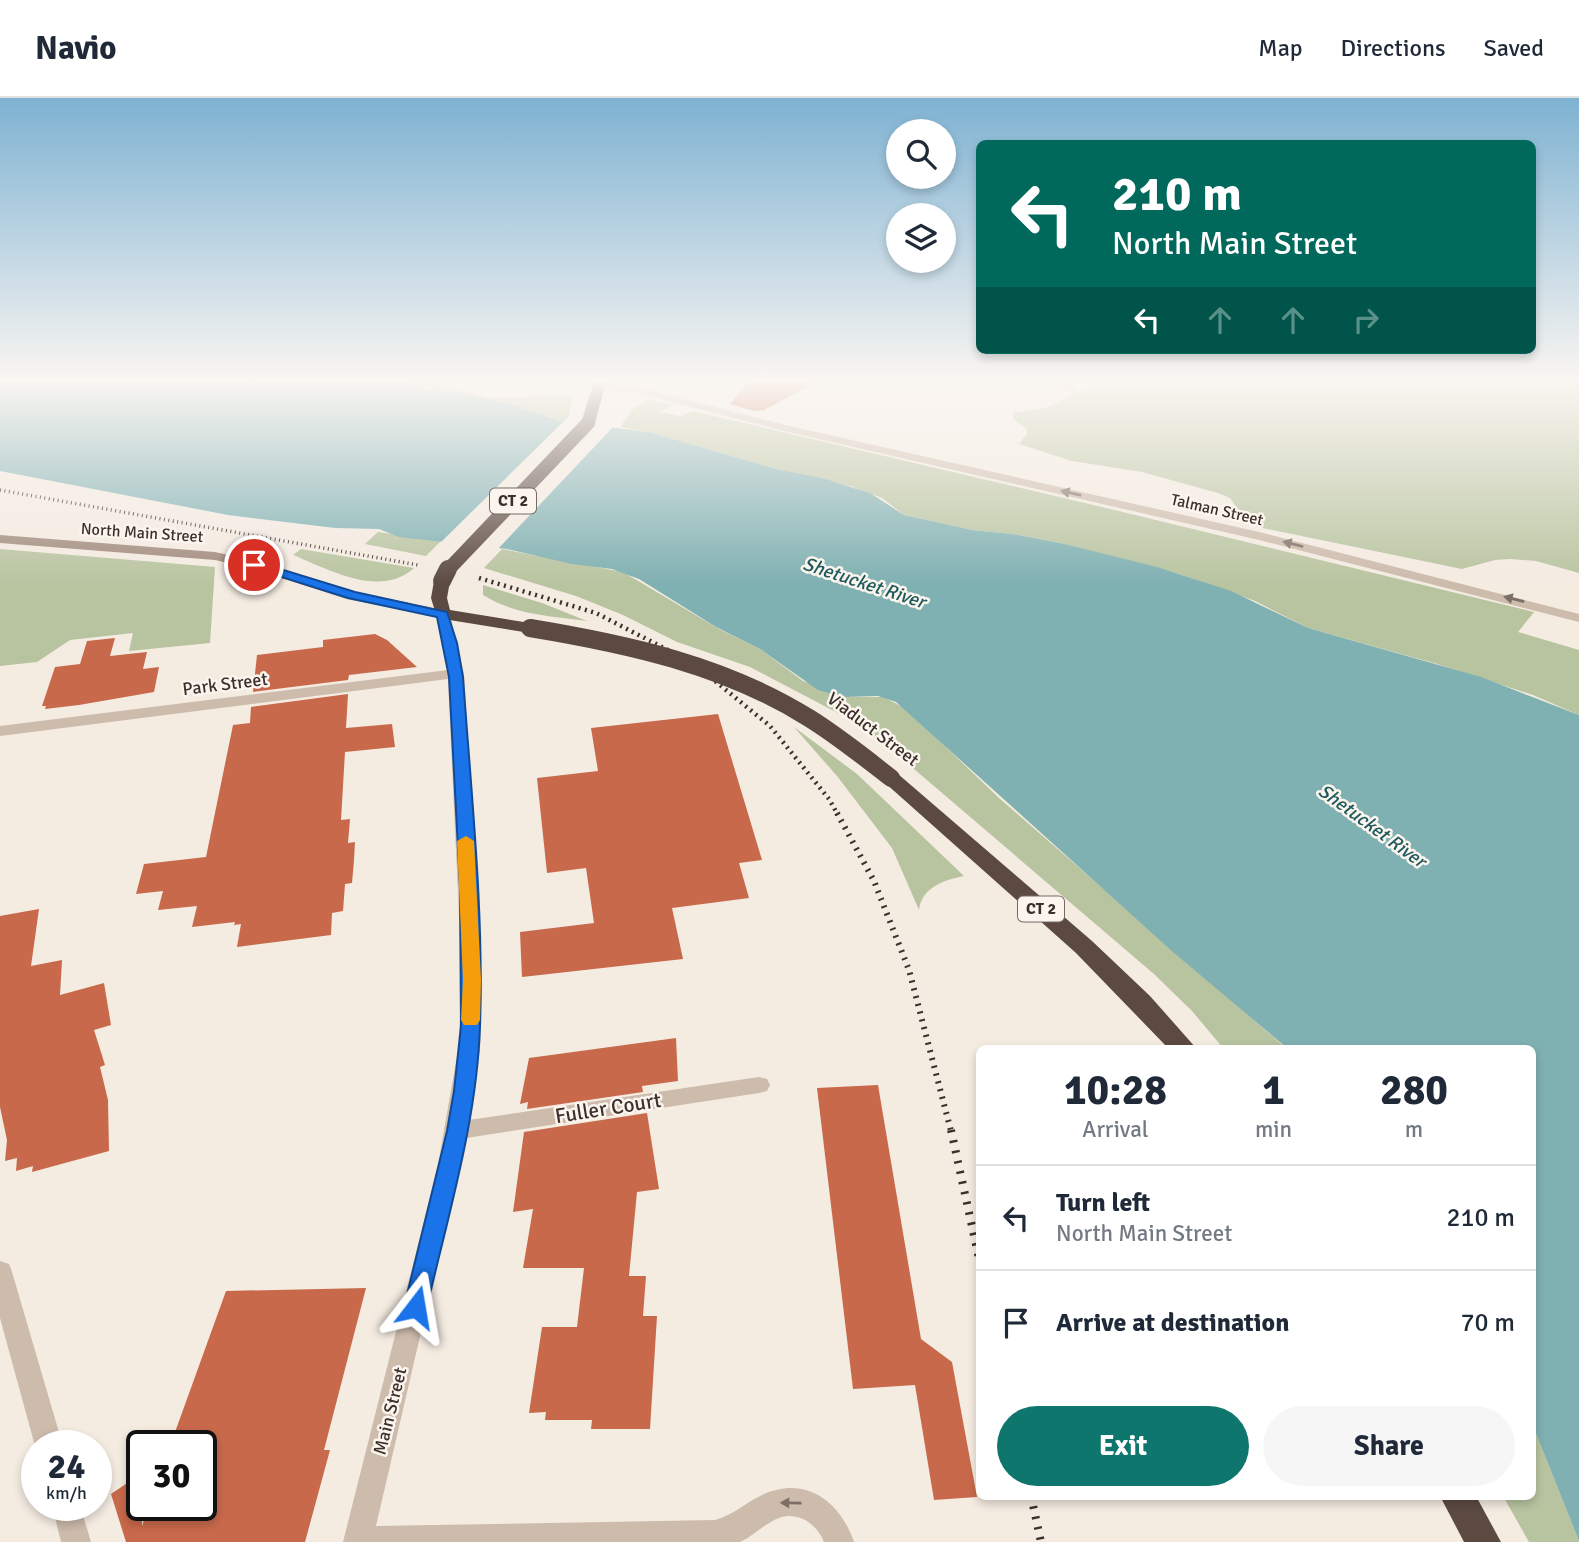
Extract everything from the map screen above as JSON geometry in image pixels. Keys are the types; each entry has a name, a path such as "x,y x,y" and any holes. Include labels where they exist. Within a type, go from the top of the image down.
{"highway":[{"name":"Main Street","path":"443,614 439,598 442,581 450,565 562,449"},
{"name":"Viaduct Street","path":"443,614 636,647 679,658 729,676 813,719 891,778 1084,947 1141,1002 1180,1045"},
{"path":"1459,1500 1483,1542"}],"main road":[{"name":"North Main Street","path":"0,540 215,556 264,568 352,596 443,614"}],"street":[{"name":"Talman Street","path":"876,449 1259,536 1525,601 1579,618"},
{"name":"Main Street","path":"358,1542 457,1131 469,1050 472,980 456,674 443,614"},
{"name":"Park Street","path":"0,731 456,674"},
{"name":"Fuller Court","path":"457,1131 759,1085"},
{"path":"0,1272 44,1430"},
{"path":"358,1542 715,1535 737,1529 764,1510 786,1502 809,1506 825,1515 835,1529 839,1542"},
{"path":"70,1521 76,1542"}],"green space":[{"path":"709,449 856,449 1534,612 1518,632 1579,650 1579,715 1533,695 1437,664 1308,628 1255,601 1182,575 1065,544 1013,534 972,530 904,515 882,498 850,486"},
{"path":"1036,449 1579,449 1579,573 1536,561 1510,559 1462,569 1258,527 1235,518 1237,508 1230,498 1218,493 1142,472 1072,461"},
{"path":"378,532 441,541 426,556 365,544"},
{"path":"0,549 215,567 210,643 129,651 133,633 70,640 37,662 0,666"},
{"path":"301,549 414,568 400,577 386,581 370,581 338,573 293,555"},
{"path":"502,549 623,572 719,629 760,649 803,681 851,697 883,697 905,708 999,798 1283,1045 1220,1045 1192,1011 1154,974 914,769 853,721 750,667 677,642 623,615 576,596 484,568"},
{"path":"483,585 542,603 587,621 534,614 508,607 483,595"},
{"path":"794,727 857,774 964,876 942,882 929,890 919,910 892,848 837,776"},
{"path":"1536,1434 1579,1542 1529,1542 1505,1500 1536,1500"}],"water":[{"name":"Shetucket River","path":"0,449 709,449 870,493 904,515 972,530 1013,534 1065,544 1157,567 1231,591 1308,628 1481,677 1579,715 1579,1541 1536,1434 1536,1045 1283,1045 1173,952 896,702 878,696 844,697 818,690 760,649 716,627 639,579 612,569 572,564 507,549 399,537 379,529 335,528 228,515 0,471"}],"pier":[{"path":"535,449 592,449 496,551 438,545"}],"building":[{"path":"375,634 387,640 417,667 349,675 348,680 253,692 257,655 323,647 323,640"},
{"path":"115,638 110,656 147,652 143,669 159,667 154,692 79,705 45,709 46,706 42,706 55,667 80,664 87,641"},
{"path":"348,694 346,728 392,724 395,747 345,752 341,820 350,819 348,843 355,842 354,860 352,883 345,884 343,911 332,913 331,935 237,947 241,924 234,925 235,922 192,927 197,906 158,910 163,891 136,894 144,864 206,857 233,725 250,723 251,707"},
{"path":"718,714 762,860 739,863 749,898 672,908 683,959 522,977 520,932 594,923 586,868 547,873 537,778 598,771 591,728"},
{"path":"39,909 31,966 62,960 60,995 104,983 111,1025 94,1030 105,1065 100,1067 108,1100 109,1151 32,1172 33,1166 16,1171 17,1158 5,1161 7,1140 0,1107 0,916"},
{"path":"676,1038 678,1081 642,1086 643,1092 527,1109 528,1102 520,1104 529,1058"},
{"path":"878,1085 921,1339 952,1362 976,1497 934,1500 915,1385 853,1389 817,1088"},
{"path":"647,1113 659,1189 637,1192 629,1276 646,1276 643,1316 657,1316 650,1429 591,1429 592,1420 545,1420 546,1412 529,1413 542,1327 577,1327 584,1268 523,1268 533,1209 513,1212 524,1132"},
{"path":"366,1288 324,1450 330,1450 305,1542 126,1542 112,1493 126,1484 126,1521 142,1521 142,1526 144,1521 217,1521 217,1430 176,1430 226,1291"}],"railway":[{"path":"0,490 418,565"},
{"path":"479,578 596,613 693,663 770,726 829,799 838,815"},
{"path":"837,813 874,881 909,970 951,1131"},
{"path":"951,1130 976,1245"},
{"path":"1032,1500 1041,1542"}],"slow traffic":[{"path":"466,841 472,980 471,1020"}],"route":[{"path":"254,565 352,596 443,614 451,643 456,677 468,887 471,1026 457,1131 416,1307"}]}
